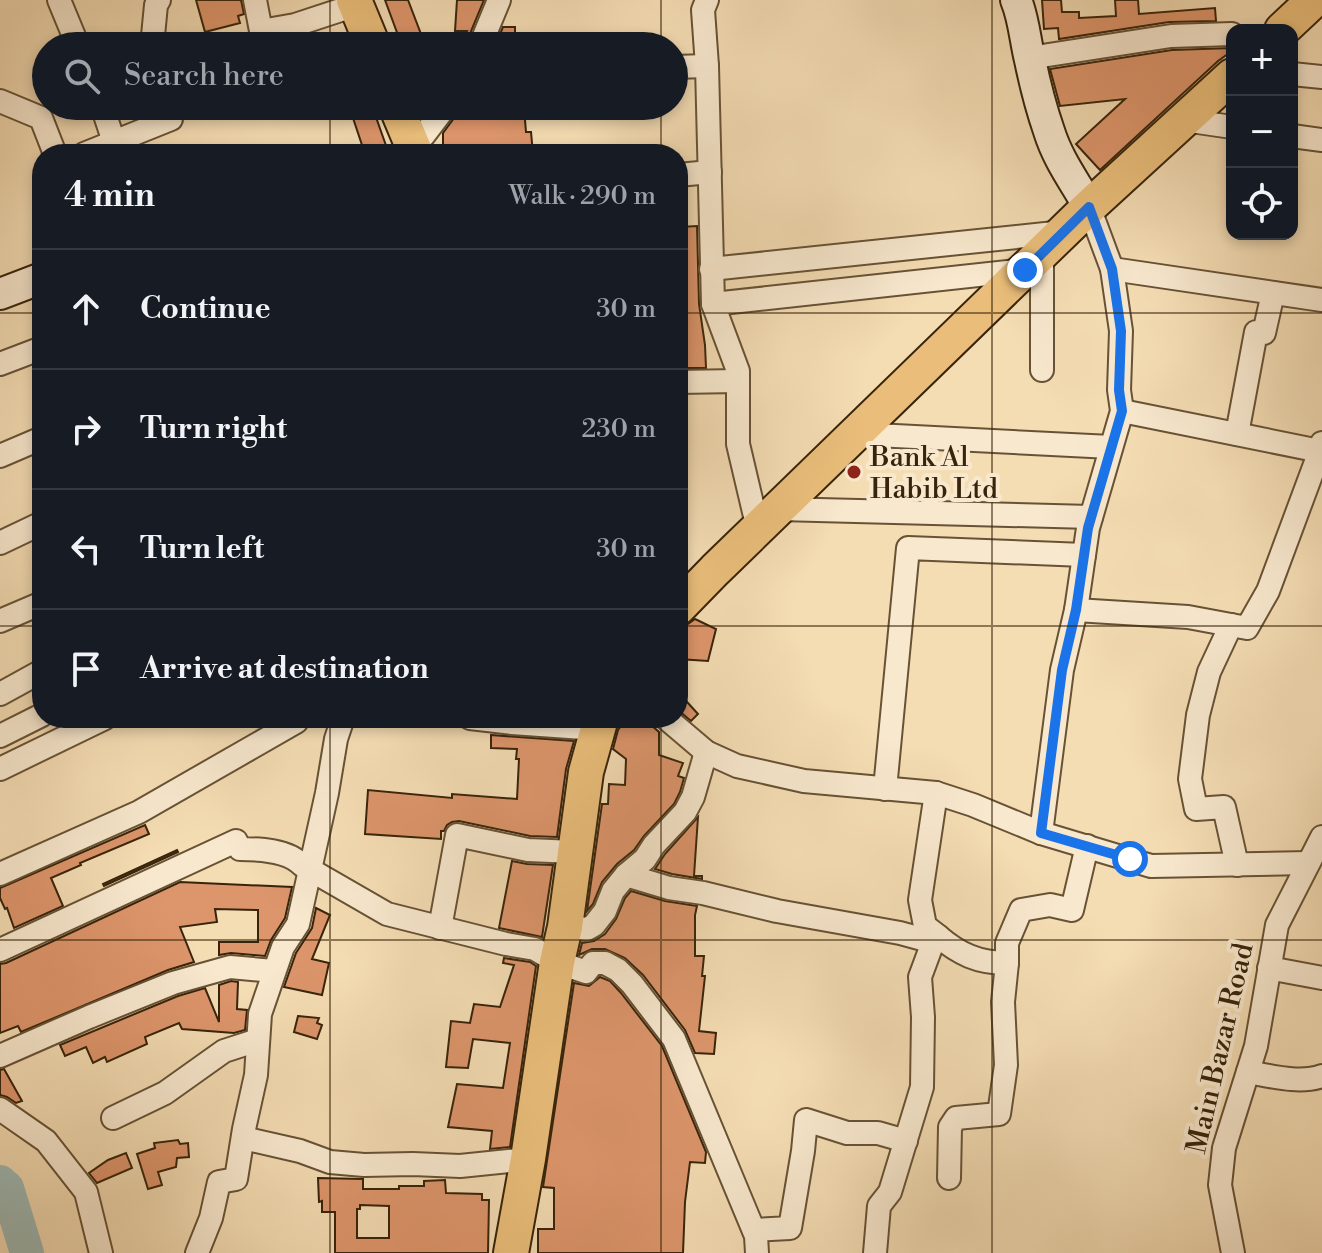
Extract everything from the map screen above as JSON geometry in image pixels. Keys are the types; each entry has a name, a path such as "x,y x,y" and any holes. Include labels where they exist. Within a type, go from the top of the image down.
{"main road":[{"path":"1016,0 1049,134 1066,171 1089,207"},
{"path":"355,3 367,32"},
{"path":"688,598 1089,207 1226,82"},
{"path":"402,120 412,144"},
{"path":"0,294 32,282"},
{"path":"511,1253 565,927 586,772 598,728"}],"street":[{"path":"59,0 72,32"},
{"path":"153,32 159,0"},
{"path":"255,0 261,31 295,25 355,3"},
{"path":"486,32 499,0"},
{"path":"707,0 703,10 713,304 738,371 738,444 769,519 1091,517"},
{"path":"1029,58 1171,36 1226,34"},
{"path":"688,67 707,66"},
{"path":"1298,75 1322,77"},
{"path":"0,101 32,114"},
{"path":"42,120 51,144"},
{"path":"107,120 114,142"},
{"path":"109,144 169,120"},
{"path":"420,144 436,120"},
{"path":"1184,120 1226,126"},
{"path":"1298,137 1322,140"},
{"path":"688,174 710,172"},
{"path":"1041,833 1062,670 1076,610 1091,517 1122,411 1119,390 1121,331 1112,269 1089,207"},
{"path":"711,269 1044,251"},
{"path":"713,304 1044,251"},
{"path":"1042,370 1044,251"},
{"path":"1112,269 1322,300"},
{"path":"1237,434 1256,332 1264,333 1273,293"},
{"path":"0,364 32,352"},
{"path":"688,382 738,381"},
{"path":"1076,610 1188,617 1247,628 1268,591 1321,447 1122,411"},
{"path":"856,434 1111,447"},
{"path":"0,456 32,442"},
{"path":"0,543 32,528"},
{"path":"885,789 908,548 1084,555"},
{"path":"0,621 32,607"},
{"path":"1231,625 1209,672 1198,715 1190,779 1196,809 1224,807 1237,865"},
{"path":"0,694 32,676"},
{"path":"0,736 32,720"},
{"path":"0,769 84,728"},
{"path":"0,874 139,812 286,728"},
{"path":"197,1253 211,1218 219,1182 236,1179 256,1075 260,1014 283,947 298,924 340,728"},
{"path":"678,728 706,752 737,766 804,781 936,793 1041,833 1151,866 1308,863"},
{"path":"565,927 587,929 594,925 605,911 613,891 685,812 693,797 706,752"},
{"path":"935,939 925,926 920,900 936,793"},
{"path":"440,928 457,835 528,850 574,852"},
{"name":"Main Bazar Road","path":"1233,1253 1220,1185 1224,1148 1256,1046 1277,925 1322,837"},
{"path":"0,950 236,841 240,849 257,849 295,857 310,870 387,914 535,949 557,962 586,972 593,963 605,963 618,970 632,984 674,1039 754,1230 757,1253"},
{"path":"949,1178 950,1127 956,1118 999,1114 1006,1065 1003,1002 1007,943 1021,910 1050,905 1072,910 1087,846"},
{"path":"626,875 669,888 777,911 935,939 957,952 989,963 1007,963"},
{"path":"875,1253 879,1206 890,1192 922,1087 920,977 935,939"},
{"path":"0,1056 173,983 230,967 274,971"},
{"path":"1269,968 1322,978"},
{"path":"113,1118 165,1093 224,1051 258,1040"},
{"path":"1248,1072 1287,1079 1317,1079 1322,1076"},
{"path":"0,1109 46,1141 86,1192 101,1253"},
{"path":"754,1230 790,1228 806,1120 847,1133 878,1133 906,1141"},
{"path":"243,1138 300,1151 330,1162 364,1165 460,1166 528,1159"}],"building":[{"path":"196,0 241,0 244,14 238,16 240,23 205,32"},
{"path":"385,0 408,0 420,32 397,32"},
{"path":"457,0 484,0 471,32 455,31"},
{"path":"1042,0 1061,0 1062,12 1079,12 1079,18 1116,16 1115,0 1138,0 1139,14 1215,8 1216,21 1169,22 1059,39 1058,28 1044,29"},
{"path":"503,27 515,27 515,32 501,32"},
{"path":"1226,48 1226,55 1100,170 1076,144 1125,99 1060,106 1050,69 1172,50"},
{"path":"354,120 377,120 385,144 362,144"},
{"path":"453,120 525,120 526,132 531,132 532,144 443,144 443,133"},
{"path":"697,226 699,304 706,368 688,368 688,227"},
{"path":"695,619 716,629 708,661 688,660 688,624"},
{"path":"688,703 698,714 691,721 688,718"},
{"path":"654,728 659,732 659,755 683,763 678,776 684,778 674,804 602,882 587,911 602,804 608,804 609,784 625,785 626,759 613,749 618,730"},
{"path":"491,735 574,741 566,769 557,837 530,836 459,821 452,822 441,831 441,839 365,834 368,790 452,798 452,794 517,799 517,749 491,748"},
{"path":"698,817 694,876 702,876 702,879 655,869 665,854"},
{"path":"145,825 149,834 51,878 63,906 14,928 0,898 0,888"},
{"path":"177,850 178,852 103,884"},
{"path":"512,861 553,865 542,937 499,928"},
{"path":"180,882 292,887 285,918 265,956 219,955 219,942 258,942 258,910 215,909 217,922 180,927 194,962 21,1032 18,1026 0,1033 0,964"},
{"path":"631,891 697,906 695,956 704,956 702,976 705,976 699,1031 716,1033 714,1054 695,1053 685,1030 643,975 625,958 605,949 592,949 579,955 582,943 594,941 605,934"},
{"path":"316,908 330,915 312,959 329,963 322,995 284,987 296,953 312,928"},
{"path":"504,958 530,962 536,966 510,1147 490,1149 492,1131 448,1127 457,1084 503,1088 510,1043 473,1039 468,1068 446,1067 451,1021 470,1023 474,1004 500,1007 514,965 503,963"},
{"path":"600,977 610,981 621,993 662,1046 706,1152 705,1163 690,1162 683,1253 538,1253 538,1229 554,1229 554,1188 543,1187 574,983 589,986"},
{"path":"238,982 237,1009 247,1010 245,1030 234,1033 182,1029 179,1023 145,1037 147,1044 107,1062 105,1057 93,1063 86,1047 65,1056 60,1045 178,996 205,988 219,1022 219,985"},
{"path":"298,1016 319,1018 317,1023 322,1025 317,1039 294,1032"},
{"path":"4,1069 22,1101 16,1103 0,1095 0,1070"},
{"path":"178,1140 180,1144 188,1143 189,1157 177,1158 176,1167 158,1172 162,1185 148,1189 137,1154 155,1148 154,1143"},
{"path":"126,1153 132,1168 97,1183 89,1173 108,1160"},
{"path":"318,1178 363,1179 363,1189 399,1189 399,1186 424,1186 424,1181 445,1180 446,1193 482,1194 482,1200 489,1200 488,1253 335,1253 335,1212 322,1212 322,1201 319,1202","holes":["360,1205 389,1206 389,1238 357,1238 357,1209"]}],"waterway":[{"path":"0,1182 7,1188 27,1253"}],"place":[{"name":"Bank Al Habib Ltd","path":"854,472"}],"route":[{"path":"1025,270 1089,207 1112,269 1121,331 1119,390 1122,411 1088,528 1076,610 1062,670 1041,833 1130,859"}]}
